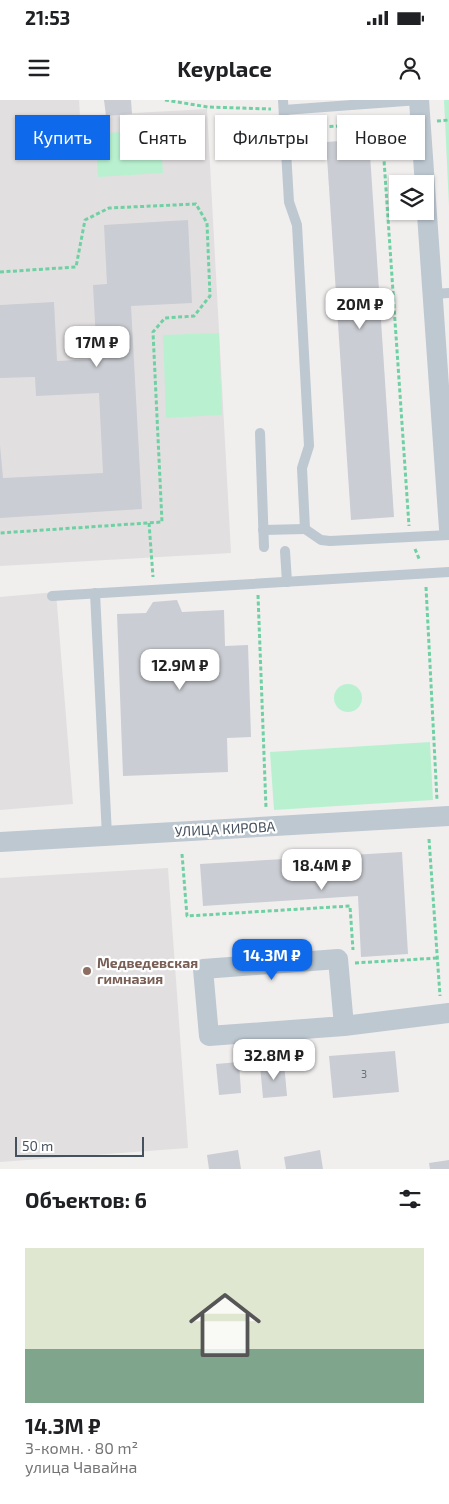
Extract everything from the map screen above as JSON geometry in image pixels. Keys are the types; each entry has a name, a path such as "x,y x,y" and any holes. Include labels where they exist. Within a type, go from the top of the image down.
{"street":[{"path":"420,100 421,115"},
{"path":"425,156 441,294 449,529"},
{"name":"УЛИЦА КИРОВА","path":"0,842 443,816"},
{"path":"344,1026 338,959 203,969 209,1036 344,1026 445,1014"}],"lane":[{"path":"284,105 380,103 420,100"},
{"path":"287,160 289,202 297,226 301,292 309,446 302,468 306,529"},
{"path":"260,433 264,547"},
{"path":"264,530 306,529 321,540 330,541 449,535"},
{"path":"285,550 287,582"},
{"path":"52,596 449,572"},
{"path":"95,593 107,836"}],"path":[{"path":"165,100 208,107 284,105"},
{"path":"380,103 381,115"},
{"path":"425,122 449,120"},
{"path":"384,160 410,537 425,574 443,816"},
{"path":"0,272 76,267 85,220 109,208 196,204 207,223 210,296 194,316 165,318 153,332 162,522 0,533"},
{"path":"150,523 154,590"},
{"path":"257,584 267,826"},
{"path":"429,839 438,958 445,1014"},
{"path":"182,854 187,916 350,906 354,963 438,958"}],"shaded area":[{"path":"0,100 79,100 80,115 15,115 15,160 110,160 110,115 98,115 207,109 231,553 0,566"},
{"path":"56,592 73,804 0,810 0,597"},
{"name":"Медведевская гимназия","path":"168,868 188,1148 0,1162 0,878"}],"green space":[{"path":"444,100 449,100 449,206"},
{"path":"120,132 120,160 162,160 163,173 98,177 97,160 110,160 110,133"},
{"path":"219,333 222,415 166,418 163,335"},
{"path":"348,684 358,688 362,698 358,708 348,712 338,708 334,698 338,688"},
{"path":"430,742 433,800 274,810 270,752"}],"building":[{"path":"104,100 131,100 132,114 106,115"},
{"path":"337,141 337,160 370,160 394,517 351,520 327,142"},
{"path":"188,220 192,303 131,306 142,509 0,518 0,445 3,478 103,473 99,393 36,396 35,377 0,378 0,305 54,302 57,361 97,359 93,285 107,284 104,225"},
{"path":"177,600 182,612 224,610 225,646 248,645 251,737 227,738 228,772 123,776 117,614 146,613 153,602"},
{"path":"402,852 408,954 361,957 358,896 203,906 200,864"},
{"path":"395,1051 399,1092 333,1098 329,1056"},
{"path":"239,1062 241,1093 219,1095 216,1064"},
{"path":"284,1063 287,1096 263,1098 260,1065"},
{"path":"238,1150 241,1169 209,1169 207,1155"},
{"path":"320,1150 323,1169 286,1169 284,1157"},
{"path":"449,1160 449,1169 430,1169 429,1163"}],"place":[{"name":"Медведевская гимназия","path":"87,971"}]}
